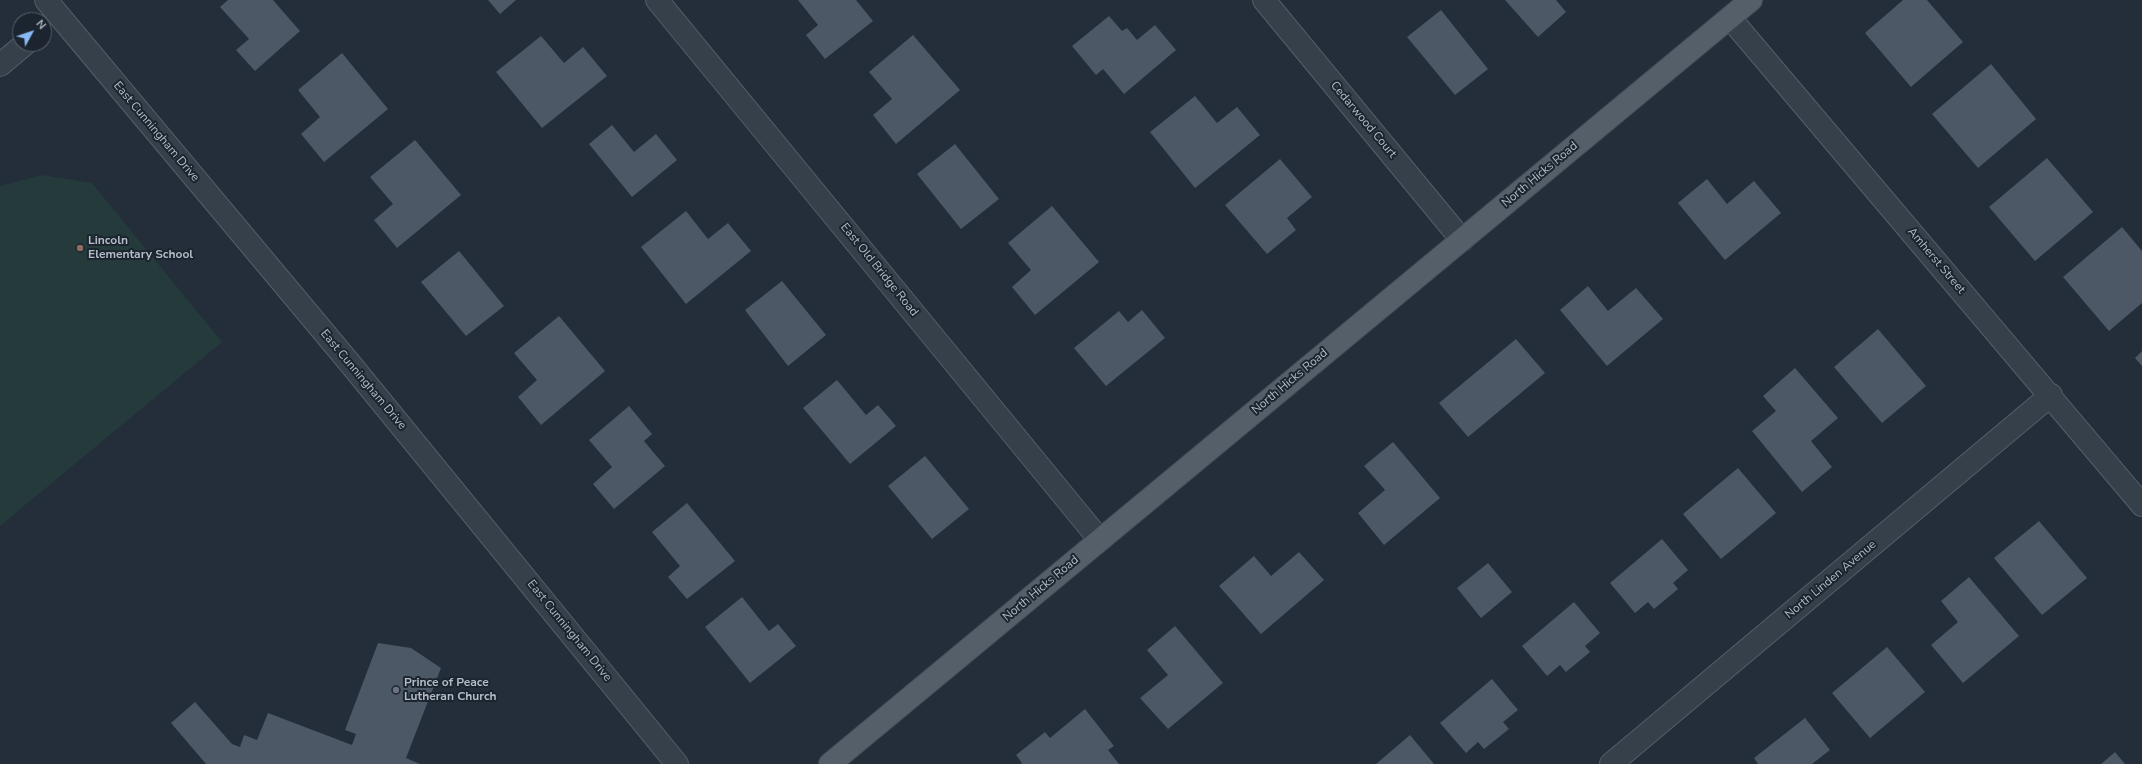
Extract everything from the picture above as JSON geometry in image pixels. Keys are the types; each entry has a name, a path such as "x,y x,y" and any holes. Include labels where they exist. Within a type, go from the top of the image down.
{"main road":[{"name":"North Hicks Road","path":"830,764 1751,0"}],"street":[{"name":"East Old Bridge Road","path":"657,0 1100,540"},
{"name":"Cedarwood Court","path":"1264,0 1462,240"},
{"name":"East Cunningham Drive","path":"52,17 348,361 677,764"},
{"name":"Amherst Street","path":"1730,18 2051,395 2142,505"},
{"path":"0,65 15,52"},
{"name":"North Linden Avenue","path":"1611,764 2051,395"}],"green space":[{"name":"Lincoln Elementary School","path":"42,175 92,183 222,342 0,526 0,186"}],"building":[{"path":"228,0 273,0 300,31 255,71 236,50 249,39 220,7"},
{"path":"488,0 516,0 500,14"},
{"path":"798,0 856,0 873,21 825,59 806,35 818,25"},
{"path":"1505,0 1556,0 1566,12 1538,37"},
{"path":"1903,0 1927,0 1963,42 1911,87 1865,33"},
{"path":"1441,10 1488,69 1455,95 1407,37"},
{"path":"1109,16 1122,31 1127,28 1137,40 1155,25 1176,50 1124,94 1103,69 1096,75 1072,46"},
{"path":"913,35 960,90 896,144 873,115 892,99 869,72"},
{"path":"541,36 564,63 583,47 607,76 542,128 496,72"},
{"path":"342,53 388,109 324,162 301,134 320,117 298,90"},
{"path":"1991,64 2036,119 1978,168 1932,114"},
{"path":"1195,96 1217,123 1237,107 1260,135 1195,188 1150,132"},
{"path":"612,125 634,152 656,134 677,160 632,197 589,144"},
{"path":"415,140 461,195 397,248 374,220 393,204 370,177"},
{"path":"955,144 999,199 961,229 917,174"},
{"path":"2047,158 2093,212 2035,261 1989,207"},
{"path":"1280,159 1312,197 1287,218 1296,230 1267,254 1225,205"},
{"path":"1707,179 1727,204 1754,181 1781,213 1725,260 1678,203"},
{"path":"1052,206 1099,262 1035,315 1012,287 1031,270 1008,243"},
{"path":"686,211 708,239 728,223 751,251 686,304 641,247"},
{"path":"2122,227 2142,251 2142,303 2109,331 2063,277"},
{"path":"459,251 504,306 466,336 421,282"},
{"path":"782,281 826,335 788,366 745,310"},
{"path":"1588,286 1608,311 1636,288 1663,319 1607,366 1560,310"},
{"path":"1142,310 1165,338 1106,386 1074,348 1119,311 1128,322"},
{"path":"559,316 605,371 541,425 518,397 537,380 514,353"},
{"path":"1878,329 1926,386 1882,423 1834,367"},
{"path":"1516,339 1545,373 1468,437 1439,403"},
{"path":"2142,351 2142,366 2135,358"},
{"path":"1795,368 1838,418 1811,441 1832,467 1802,492 1752,431 1776,411 1763,396"},
{"path":"837,380 866,415 878,405 896,426 850,464 803,408"},
{"path":"629,406 652,434 644,441 665,466 614,509 593,484 612,467 589,440"},
{"path":"1393,442 1440,498 1384,545 1358,513 1385,490 1364,466"},
{"path":"925,456 969,509 932,539 888,486"},
{"path":"1738,468 1776,513 1721,559 1683,514"},
{"path":"687,503 735,561 687,599 668,577 680,566 652,532"},
{"path":"2039,521 2087,578 2042,615 1994,558"},
{"path":"1662,539 1688,570 1673,583 1678,589 1654,609 1648,602 1635,613 1610,583"},
{"path":"1299,552 1324,580 1261,634 1219,586 1254,556 1271,576"},
{"path":"1488,563 1512,592 1481,618 1457,588"},
{"path":"1969,577 2019,636 1963,683 1931,645 1958,622 1941,601"},
{"path":"742,597 769,631 778,624 796,646 750,683 705,627"},
{"path":"1574,602 1600,633 1585,646 1590,652 1566,672 1560,665 1547,676 1522,646"},
{"path":"1175,626 1223,683 1168,729 1140,698 1168,675 1147,650"},
{"name":"Prince of Peace Lutheran Church","path":"378,643 411,648 441,668 406,758 420,764 206,764 171,723 195,702 232,744 240,747 244,735 257,740 268,713 352,745 356,734 345,730"},
{"path":"1887,647 1925,692 1870,738 1832,693"},
{"path":"1492,679 1518,710 1503,722 1509,729 1484,749 1478,742 1466,753 1440,723"},
{"path":"1085,709 1114,746 1108,750 1119,764 1020,764 1022,763 1016,755 1045,732 1050,738"},
{"path":"1805,718 1830,750 1812,764 1758,764 1754,758"},
{"path":"1410,735 1434,764 1376,764"},
{"path":"2115,752 2125,764 2101,764"}],"place":[{"name":"Lincoln Elementary School","path":"80,248"},
{"name":"Prince of Peace Lutheran Church","path":"396,690"}]}
